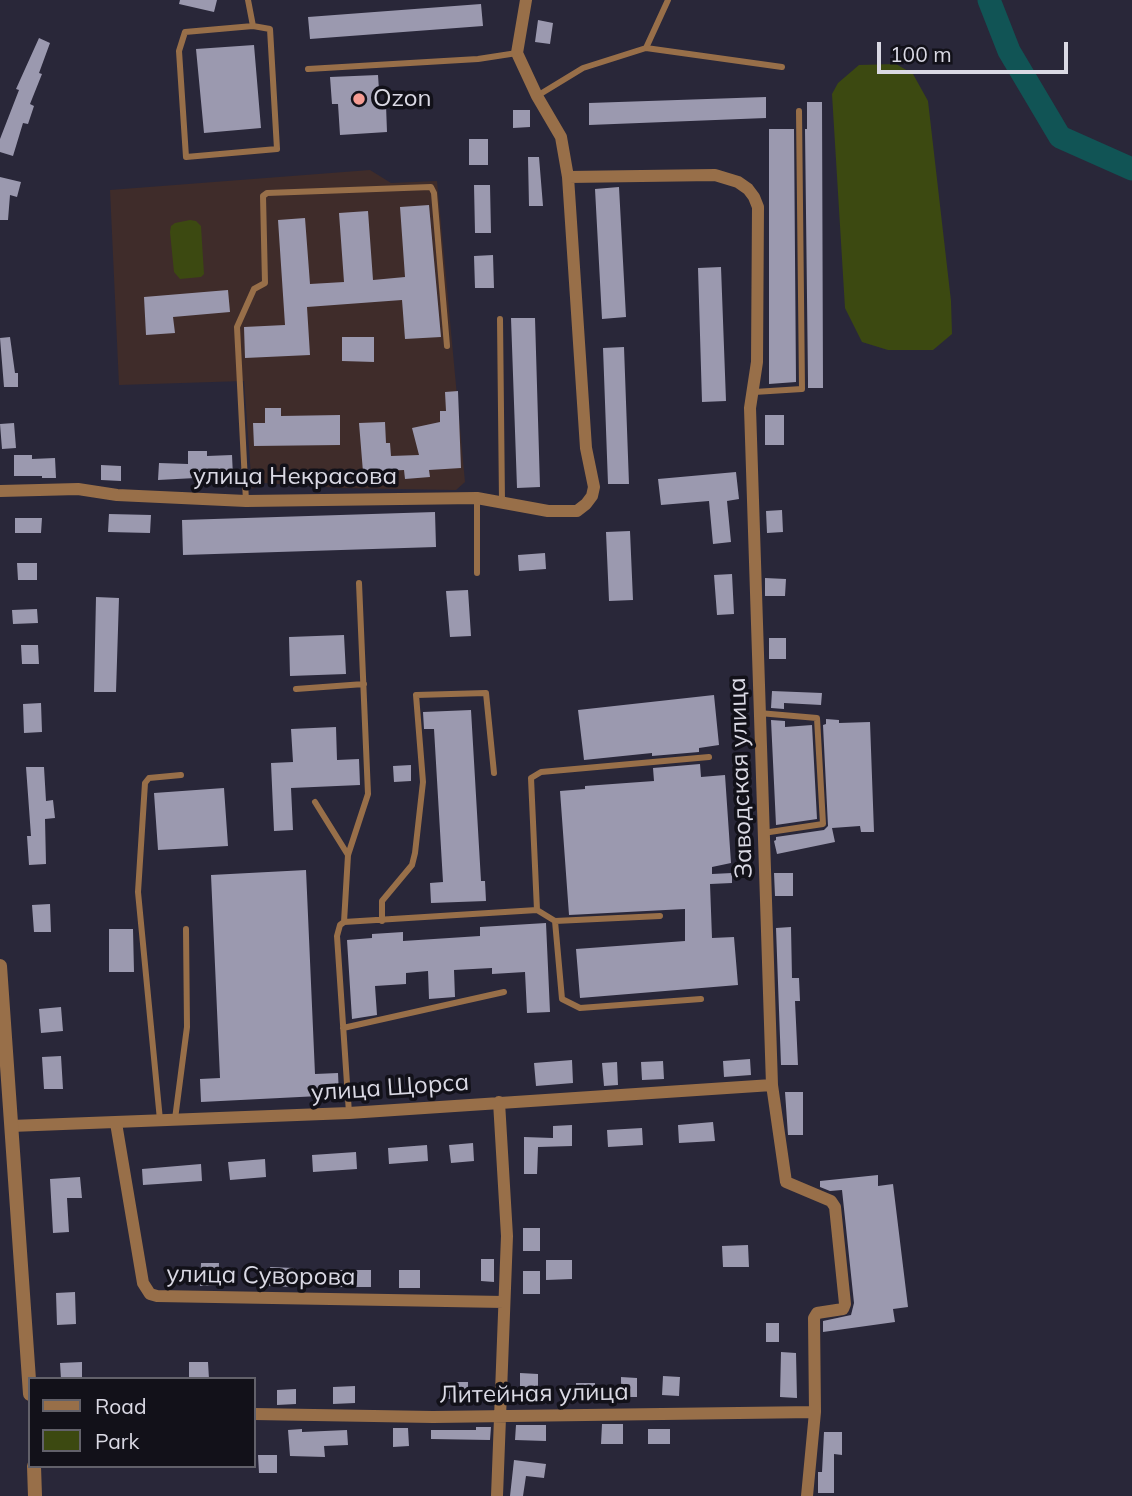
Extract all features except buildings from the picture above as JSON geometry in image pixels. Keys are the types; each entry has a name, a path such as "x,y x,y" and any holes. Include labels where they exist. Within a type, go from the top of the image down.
{"street":[{"path":"526,0 517,53 537,96 561,137 568,177"},
{"name":"Заводская улица","path":"568,177 715,175 738,182 748,189 758,207 757,362 750,408 772,1085 786,1182 831,1201 835,1207 845,1304 843,1309 817,1313 814,1318 815,1412 807,1496"},
{"name":"улица Некрасова","path":"0,491 78,489 117,495 246,501 477,498 548,511 577,511 586,505 592,496 593,487 586,448 568,177"},
{"path":"0,966 29,1377"},
{"name":"улица Щорса","path":"11,1126 349,1112 772,1085"},
{"path":"497,1496 507,1236 499,1102"},
{"name":"улица Суворова","path":"116,1123 143,1283 150,1294 171,1297 504,1302"},
{"name":"Литейная улица","path":"256,1414 433,1417 500,1414 815,1412"},
{"path":"34,1468 35,1496"}],"lane":[{"path":"248,0 253,26"},
{"path":"646,48 668,0"},
{"path":"253,26 270,29 277,149 186,157 179,51 185,32 253,26"},
{"path":"537,96 583,68 646,48 782,67"},
{"path":"308,69 478,60 517,53"},
{"path":"754,392 802,389 799,111"},
{"path":"246,501 237,327 254,289 265,283 263,196 267,193 431,187 434,193 447,345"},
{"path":"500,319 502,502"},
{"path":"477,498 477,573"},
{"path":"344,922 348,855 368,794 359,583"},
{"path":"296,689 364,684"},
{"path":"382,921 382,901 412,865 415,853 423,782 416,695 486,693 494,773"},
{"path":"759,713 817,718 822,824 763,833"},
{"path":"537,910 531,778 541,772 709,757"},
{"path":"160,1120 138,892 145,783 149,778 181,775"},
{"path":"315,802 348,855"},
{"path":"349,1112 337,936 340,925 344,922 537,910 555,922 660,916"},
{"path":"555,922 562,999 580,1008 701,999"},
{"path":"175,1119 187,1027 186,929"},
{"path":"343,1028 504,992"}],"shaded area":[{"path":"370,170 391,183 437,181 465,482 456,490 340,488 264,483 252,489 244,381 119,385 110,190"}],"green space":[{"path":"896,64 913,74 928,101 951,301 952,334 933,350 888,350 862,342 845,308 832,94 838,83 859,65"},
{"path":"190,220 201,226 204,274 201,277 180,279 174,272 171,226"}],"waterway":[{"path":"989,0 1009,51 1060,137 1132,169"}],"place":[{"name":"Ozon","path":"359,99"}]}
